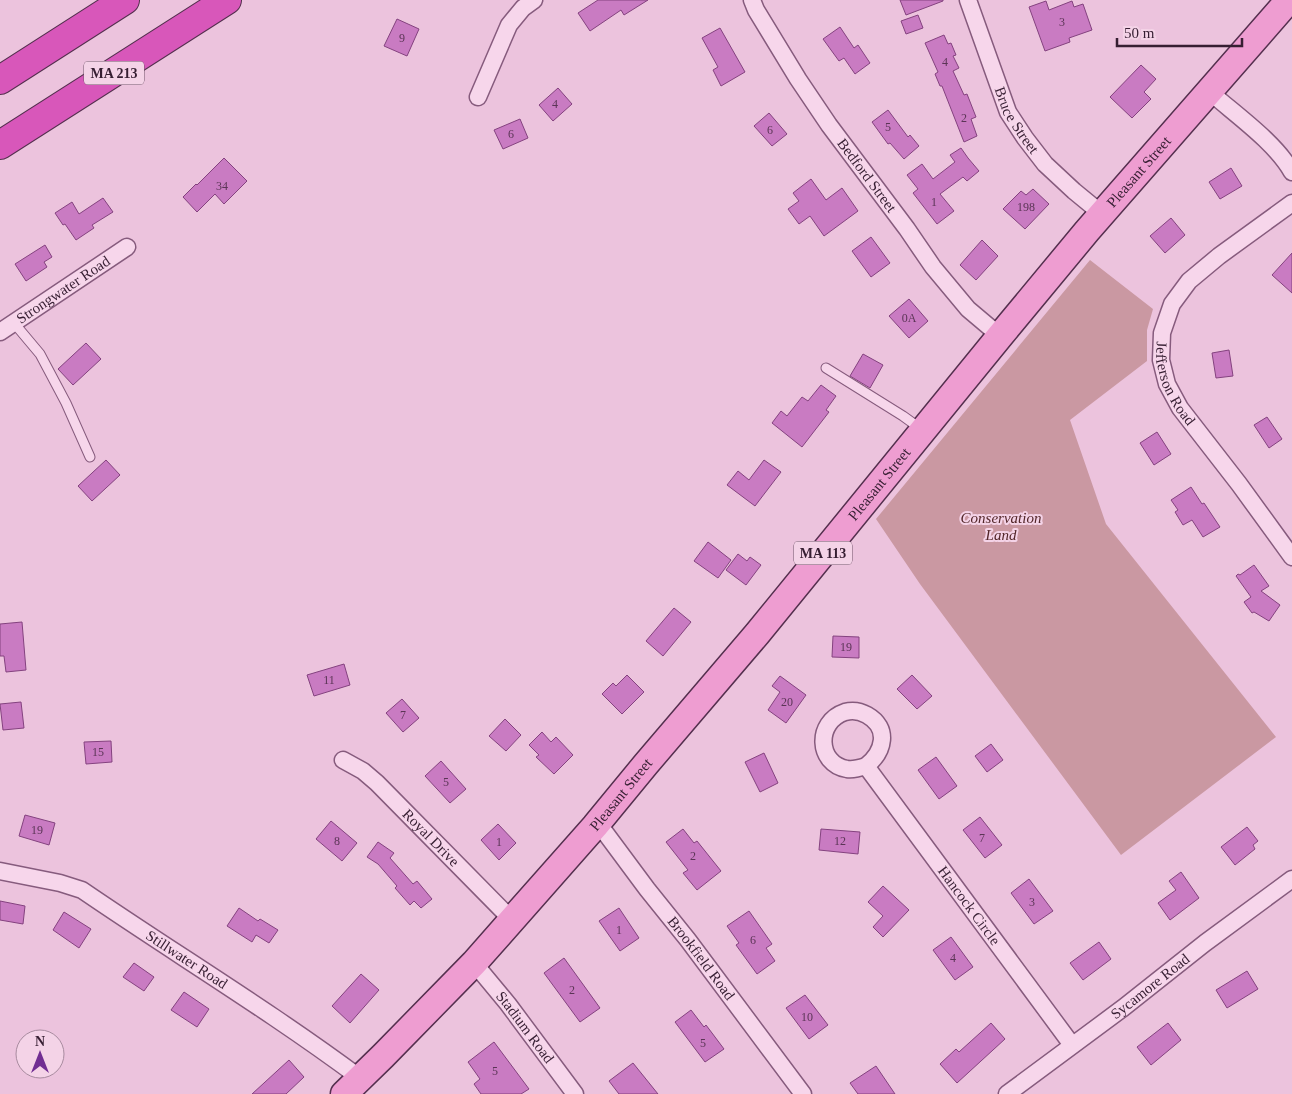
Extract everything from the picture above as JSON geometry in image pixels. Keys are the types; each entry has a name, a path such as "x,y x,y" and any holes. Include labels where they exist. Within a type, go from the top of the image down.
{"highway":[{"path":"0,80 125,0"},
{"name":"MA 213","path":"0,146 227,0"}],"main road":[{"name":"Pleasant Street","path":"352,1086 474,963 598,823 757,634 1102,214 1289,0"}],"street":[{"path":"478,97 509,25 523,8 534,0"},
{"name":"Bedford Street","path":"752,0 756,10 798,80 933,267 968,309 1000,336"},
{"name":"Bruce Street","path":"968,0 1008,112 1024,138 1045,164 1102,214"},
{"path":"1210,92 1270,144 1292,172"},
{"name":"Jefferson Road","path":"1292,203 1219,256 1189,281 1172,304 1162,333 1161,360 1167,384 1180,408 1292,557"},
{"name":"Strongwater Road","path":"7,328 127,247"},
{"name":"Royal Drive","path":"343,760 363,771 376,782 512,920"},
{"name":"Hancock Circle","path":"866,766 1072,1045"},
{"name":"Brookfield Road","path":"598,823 803,1094"},
{"name":"Stillwater Road","path":"0,871 60,883 82,890 323,1050 352,1086"},
{"name":"Sycamore Road","path":"1007,1094 1292,878"},
{"name":"Stadium Road","path":"474,963 508,1004 575,1094"}],"lane":[{"path":"7,328 40,354 66,403 90,457"},
{"path":"826,368 903,416 923,431"}],"green space":[{"name":"Conservation Land","path":"1090,260 1153,309 1147,330 1147,361 1070,420 1106,524 1276,737 1121,855 920,584 876,519"}],"building":[{"path":"598,0 648,0 624,15 621,10 590,31 578,13"},
{"path":"900,0 943,0 943,1 906,15"},
{"path":"1046,1 1049,10 1072,1 1074,7 1083,4 1092,30 1069,38 1070,42 1045,51 1029,7"},
{"path":"918,15 923,28 906,34 901,21"},
{"path":"397,19 419,29 407,56 384,46"},
{"path":"840,27 854,48 858,45 870,63 855,74 844,58 839,61 823,39"},
{"path":"720,28 745,72 721,86 713,70 718,67 702,38"},
{"path":"944,35 948,44 951,43 956,55 953,56 959,68 953,71 964,95 967,94 976,117 971,119 977,136 964,142 942,86 940,86 935,74 938,72 925,43"},
{"path":"1141,65 1156,79 1144,92 1151,99 1132,118 1110,97"},
{"path":"558,88 572,104 553,121 539,105"},
{"path":"888,110 908,137 910,135 919,146 904,159 890,143 888,144 872,122"},
{"path":"769,113 787,134 772,146 754,126"},
{"path":"520,119 528,138 503,149 494,130"},
{"path":"961,148 979,171 967,181 963,177 940,194 954,211 937,224 913,193 918,189 907,175 922,164 933,179 955,162 950,155"},
{"path":"224,158 247,181 224,204 215,194 197,212 183,197"},
{"path":"1231,168 1242,186 1220,199 1209,182"},
{"path":"811,179 826,200 842,188 858,211 824,236 810,216 799,224 788,209 799,201 793,193"},
{"path":"1033,189 1049,204 1025,229 1003,209 1021,191 1026,195"},
{"path":"103,198 113,212 92,225 94,228 76,240 55,213 72,202 79,214"},
{"path":"1171,218 1185,235 1165,253 1150,236"},
{"path":"871,237 890,263 871,277 852,251"},
{"path":"982,240 998,256 976,280 960,265"},
{"path":"45,245 52,257 44,262 47,267 26,281 15,264"},
{"path":"1292,253 1292,293 1272,275"},
{"path":"909,299 928,321 909,338 889,316"},
{"path":"86,343 101,359 73,385 58,369"},
{"path":"1229,350 1233,376 1216,378 1212,353"},
{"path":"863,354 883,365 870,388 850,376"},
{"path":"821,385 836,396 826,410 829,412 802,447 772,423 781,411 787,416 802,397 808,401"},
{"path":"1267,417 1282,439 1269,448 1254,425"},
{"path":"1157,432 1171,454 1154,465 1140,443"},
{"path":"106,460 120,475 92,501 78,486"},
{"path":"764,460 781,472 755,506 727,485 738,471 749,480"},
{"path":"1191,487 1220,527 1203,537 1192,520 1183,525 1175,512 1178,510 1171,500"},
{"path":"708,542 731,560 718,578 694,561"},
{"path":"738,554 747,561 750,557 761,565 746,585 726,570"},
{"path":"1254,565 1269,586 1261,591 1280,605 1269,621 1254,612 1252,613 1244,602 1251,597 1236,576"},
{"path":"674,608 691,622 663,656 646,641"},
{"path":"22,622 26,670 6,672 4,656 0,656 0,624"},
{"path":"833,636 859,637 859,658 832,657"},
{"path":"344,664 350,685 314,696 307,675"},
{"path":"627,675 644,692 622,714 602,694 613,683 616,686"},
{"path":"912,675 932,696 917,709 897,689"},
{"path":"780,676 806,695 786,723 768,710 780,692 772,686"},
{"path":"402,699 419,718 403,732 386,713"},
{"path":"21,702 24,728 3,730 0,704"},
{"path":"505,719 521,735 506,751 489,736"},
{"path":"542,732 551,742 556,737 573,755 554,774 536,757 539,755 529,745"},
{"path":"111,741 112,762 86,764 84,742"},
{"path":"991,744 1003,760 987,772 975,756"},
{"path":"764,753 778,783 760,792 745,762"},
{"path":"936,757 957,786 939,799 918,770"},
{"path":"441,761 466,789 450,803 425,776"},
{"path":"25,815 55,823 49,845 19,836"},
{"path":"980,817 1002,845 985,858 963,830"},
{"path":"331,821 357,843 342,861 316,839"},
{"path":"498,824 516,843 499,860 481,840"},
{"path":"1247,827 1258,841 1253,845 1255,849 1235,865 1221,847"},
{"path":"683,829 694,843 697,841 721,871 697,890 683,873 688,870 666,842"},
{"path":"821,829 860,832 858,854 819,850"},
{"path":"378,842 394,853 390,858 413,884 417,881 432,899 421,908 414,901 410,905 378,864 367,857"},
{"path":"1181,872 1199,898 1170,920 1158,903 1176,890 1169,881"},
{"path":"1029,879 1053,911 1034,924 1011,893"},
{"path":"883,886 909,910 883,937 873,927 883,916 868,902"},
{"path":"0,901 25,906 23,924 0,920"},
{"path":"239,908 258,921 260,919 278,930 269,943 256,935 252,942 227,926"},
{"path":"619,908 639,938 620,951 599,921"},
{"path":"749,911 772,944 766,948 775,961 757,974 736,945 739,943 727,926"},
{"path":"64,912 91,929 79,948 53,930"},
{"path":"951,937 973,967 955,980 933,950"},
{"path":"1099,942 1111,959 1083,980 1070,963"},
{"path":"564,958 600,1008 580,1022 544,973"},
{"path":"134,963 154,977 144,991 123,977"},
{"path":"1247,971 1258,989 1227,1008 1216,990"},
{"path":"361,974 379,990 350,1023 332,1006"},
{"path":"184,992 209,1009 197,1027 171,1010"},
{"path":"805,995 828,1025 809,1039 786,1008"},
{"path":"691,1010 704,1027 706,1025 724,1049 705,1062 675,1022"},
{"path":"991,1023 1005,1039 957,1083 940,1064 956,1049 959,1052"},
{"path":"1168,1023 1181,1040 1151,1065 1137,1047"},
{"path":"494,1042 529,1089 521,1094 481,1094 474,1084 480,1079 468,1062"},
{"path":"289,1060 304,1077 286,1094 252,1094"},
{"path":"633,1063 658,1094 619,1094 609,1081"},
{"path":"876,1066 895,1094 858,1094 850,1083"}]}
